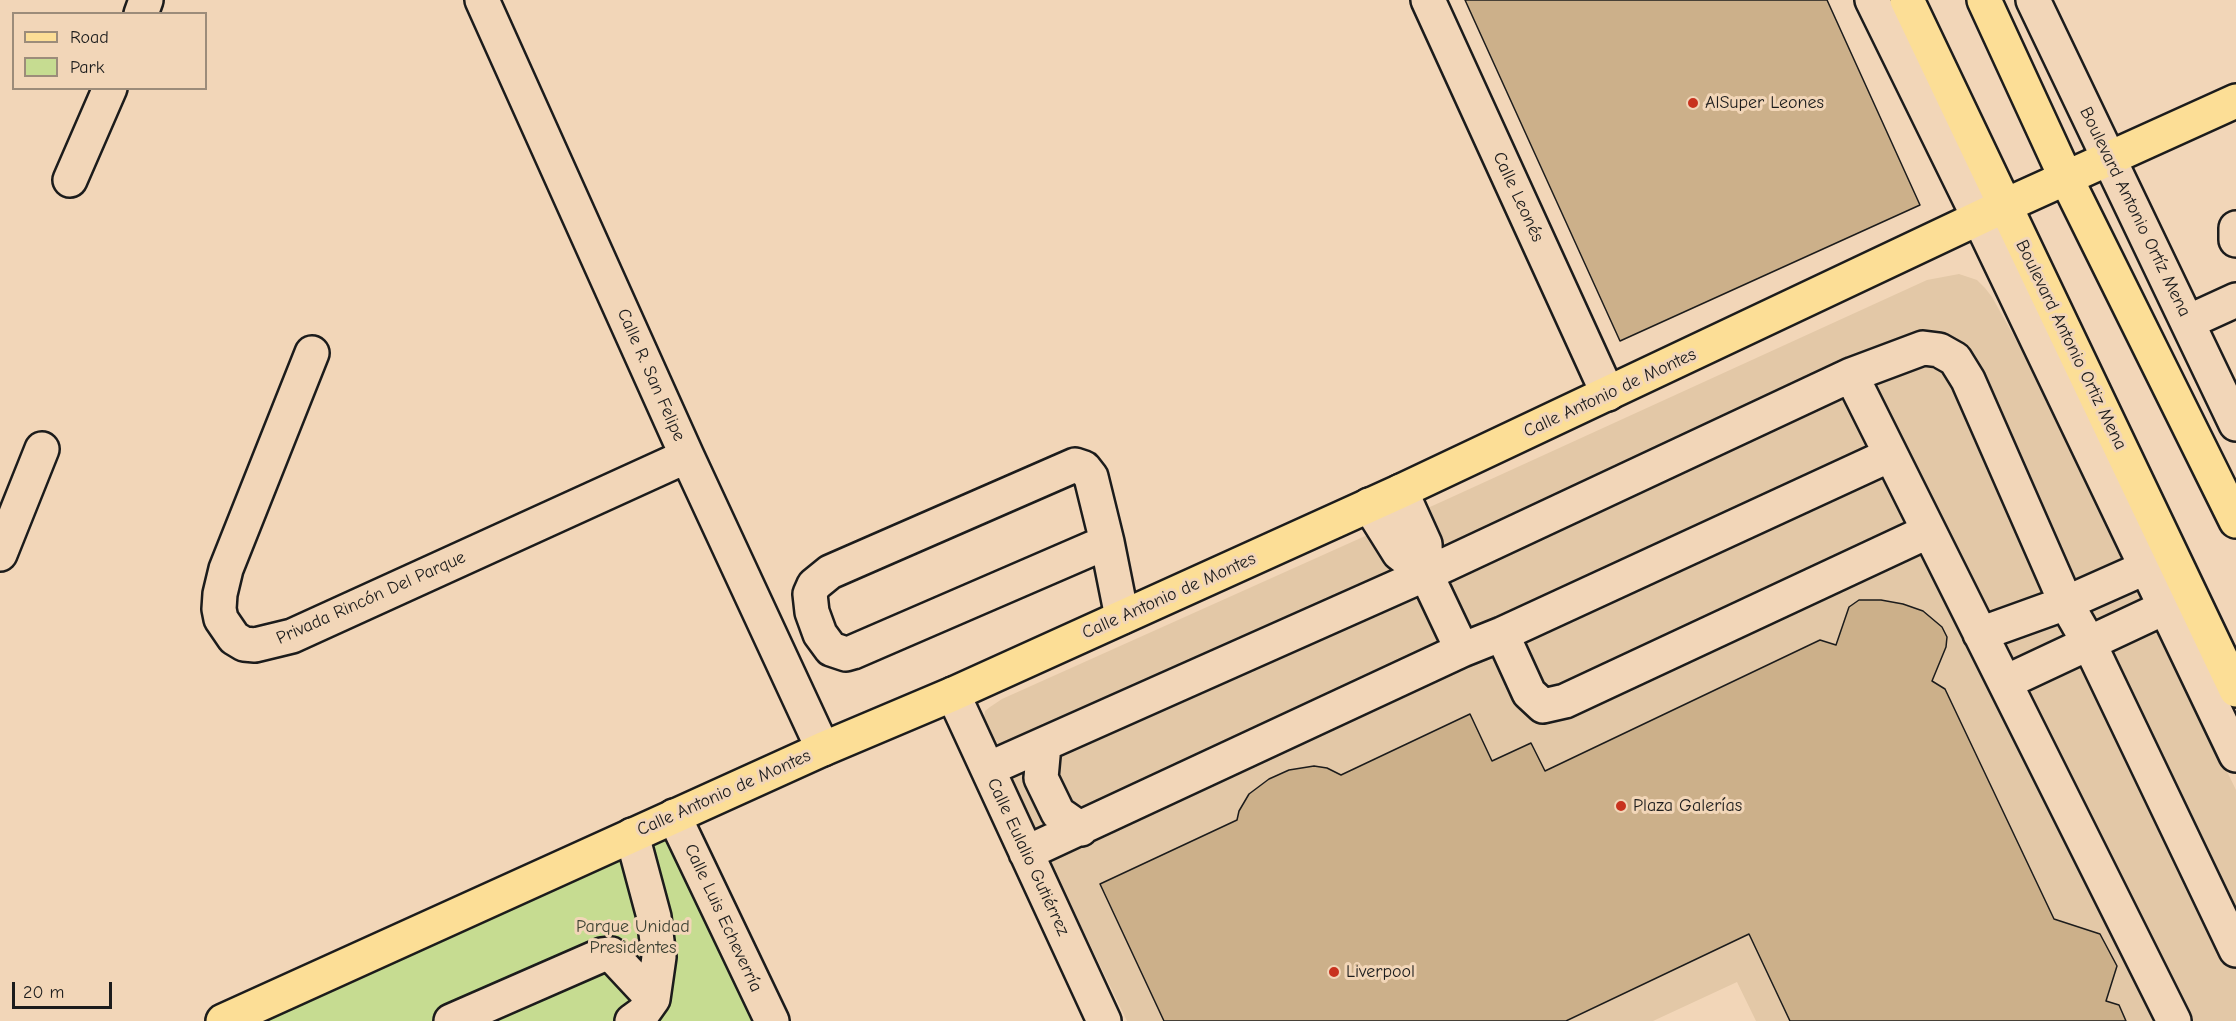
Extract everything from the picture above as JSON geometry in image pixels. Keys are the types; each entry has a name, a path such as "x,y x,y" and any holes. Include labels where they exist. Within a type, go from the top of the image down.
{"main road":[{"path":"1907,0 1992,212"},
{"path":"1984,0 2066,178 2235,517"},
{"path":"2109,160 2236,101"},
{"name":"Calle Antonio de Montes","path":"223,1021 823,749 953,694 1369,506 1992,212 2109,160"},
{"path":"2159,562 2178,602 2236,690"}],"street":[{"name":"Calle R. San Felipe","path":"482,0 687,456 823,749"},
{"name":"Calle Leonés","path":"1428,0 1608,394"},
{"path":"1872,0 1992,212 2159,562 2066,603 1980,633"},
{"name":"Boulevard Antonio Ortíz Mena","path":"2033,0 2236,424"},
{"path":"70,180 109,90"},
{"path":"2236,228 2236,240"},
{"path":"2188,322 2236,300"},
{"path":"988,769 1426,574 1851,375 1923,348 1940,350 1955,359 1968,380 2066,603 2089,643 2236,950"},
{"name":"Privada Rincón Del Parque","path":"312,353 226,569 222,585 219,609 221,619 234,638 244,644 255,645 292,636 687,456"},
{"path":"1851,375 2174,1021"},
{"path":"0,554 42,449"},
{"path":"1026,853 1890,454"},
{"path":"1107,542 846,654 831,649 820,634 812,612 810,594 814,585 830,572 1070,466 1084,468 1091,477 1107,542 1122,617"},
{"path":"1401,491 1425,544 1426,574 1462,650"},
{"path":"1369,506 1399,553 1426,574"},
{"path":"1502,634 1529,693 1543,706 1565,701 1929,531"},
{"path":"2006,682 2178,602 2236,755"},
{"path":"766,627 812,612"},
{"name":"Calle Eulalio Gutiérrez","path":"953,694 1104,1021"},
{"path":"1044,745 1041,778 1058,813 1081,829"},
{"name":"Calle Luis Echeverría","path":"674,816 772,1021"},
{"path":"632,835 654,917 659,957 642,1010"},
{"path":"451,1021 602,955 611,954 642,1010"}],"shaded area":[{"path":"1959,274 1977,280 1985,288 2025,356 2236,790 2236,1021 1756,1021 1737,982 1653,1021 1127,1021 988,734 984,718 985,711 1002,699 1927,280"}],"green space":[{"name":"Parque Unidad Presidentes","path":"672,827 765,1021 250,1021"}],"building":[{"name":"AlSuper Leones","path":"1465,0 1827,0 1920,205 1620,341"},
{"name":"Plaza Galerías","path":"1859,600 1881,600 1903,604 1923,611 1942,627 1947,637 1946,647 1932,681 1945,689 2054,919 2100,934 2117,966 2106,1001 2119,1005 2126,1021 1790,1021 1749,934 1566,1021 1164,1021 1100,884 1237,820 1239,811 1249,794 1269,779 1289,770 1314,766 1327,768 1341,775 1470,714 1492,761 1531,743 1545,771 1820,640 1836,645 1849,607"}],"place":[{"name":"AlSuper Leones","path":"1693,103"},
{"name":"Plaza Galerías","path":"1621,806"},
{"name":"Liverpool","path":"1334,972"}]}
